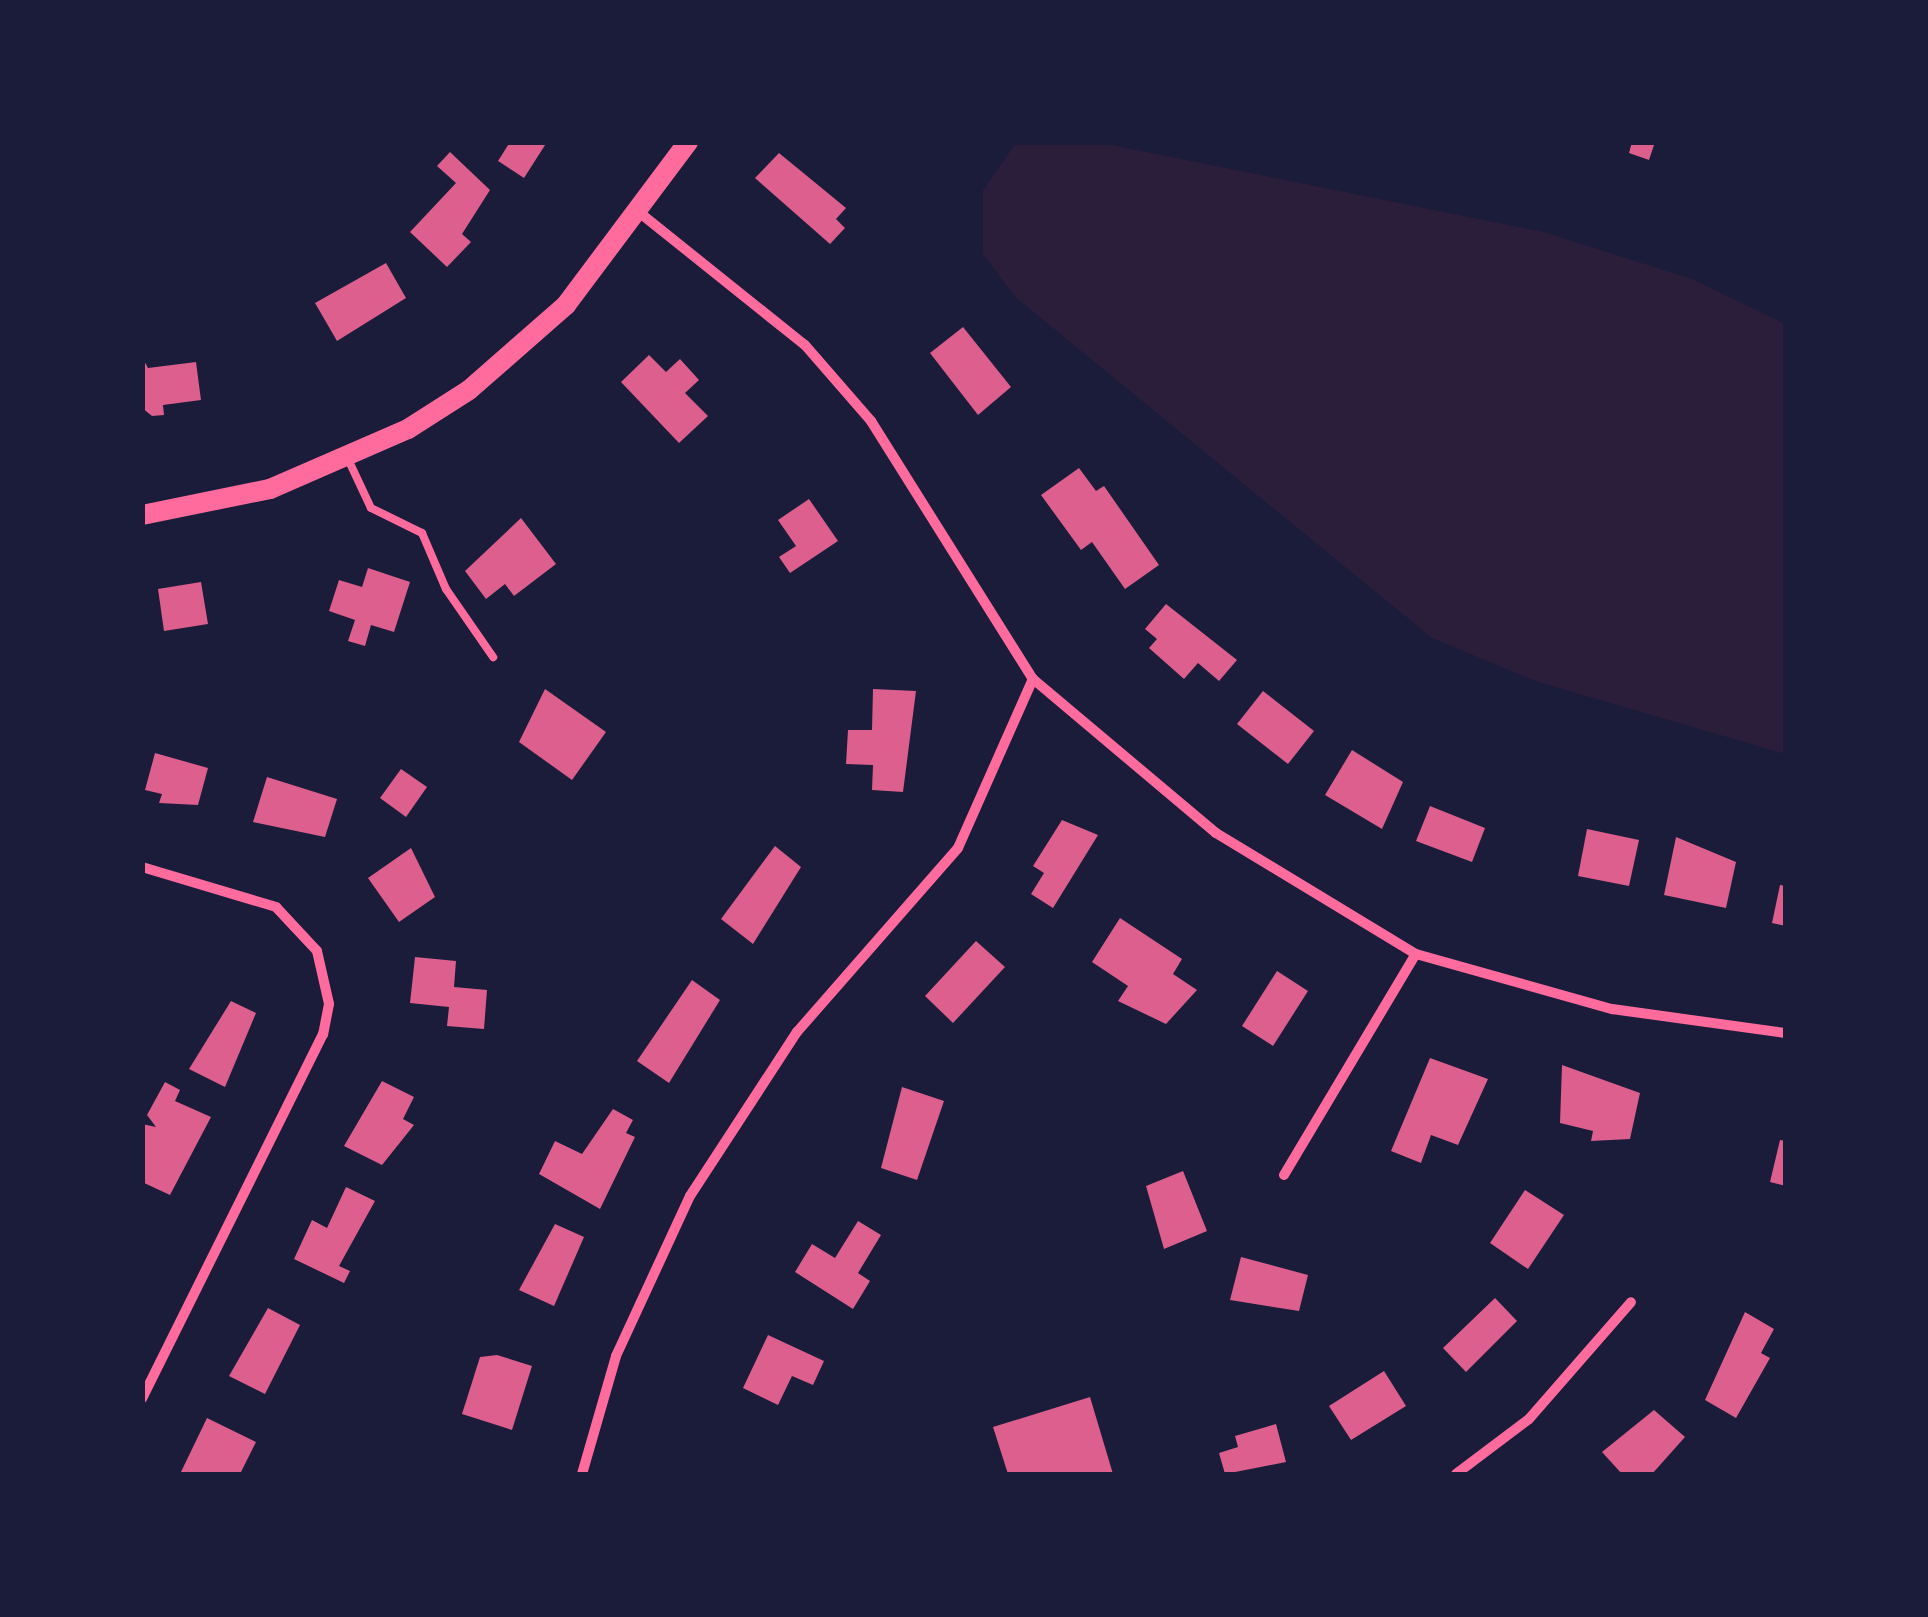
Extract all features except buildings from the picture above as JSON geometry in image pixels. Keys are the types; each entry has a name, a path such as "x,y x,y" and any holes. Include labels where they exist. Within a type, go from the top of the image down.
{"main road":[{"path":"142,516 270,489 348,459 408,430 525,347 640,213 688,142"}],"street":[{"path":"640,213 805,346 871,421 1033,678 1216,832 1416,954 1612,1009 1786,1033"},
{"path":"582,1474 616,1356 690,1196 798,1032 958,848 1033,678"},
{"path":"142,867 276,907 317,951 329,1004 323,1034 142,1398"},
{"path":"1284,1176 1416,954"},
{"path":"1456,1474 1529,1420 1632,1302"}],"lane":[{"path":"348,459 371,508 422,533 446,589 494,657"}],"shaded area":[{"path":"1016,143 1101,143 1544,232 1692,279 1785,324 1785,754 1535,681 1432,638 1015,297 983,254 983,190"}]}
